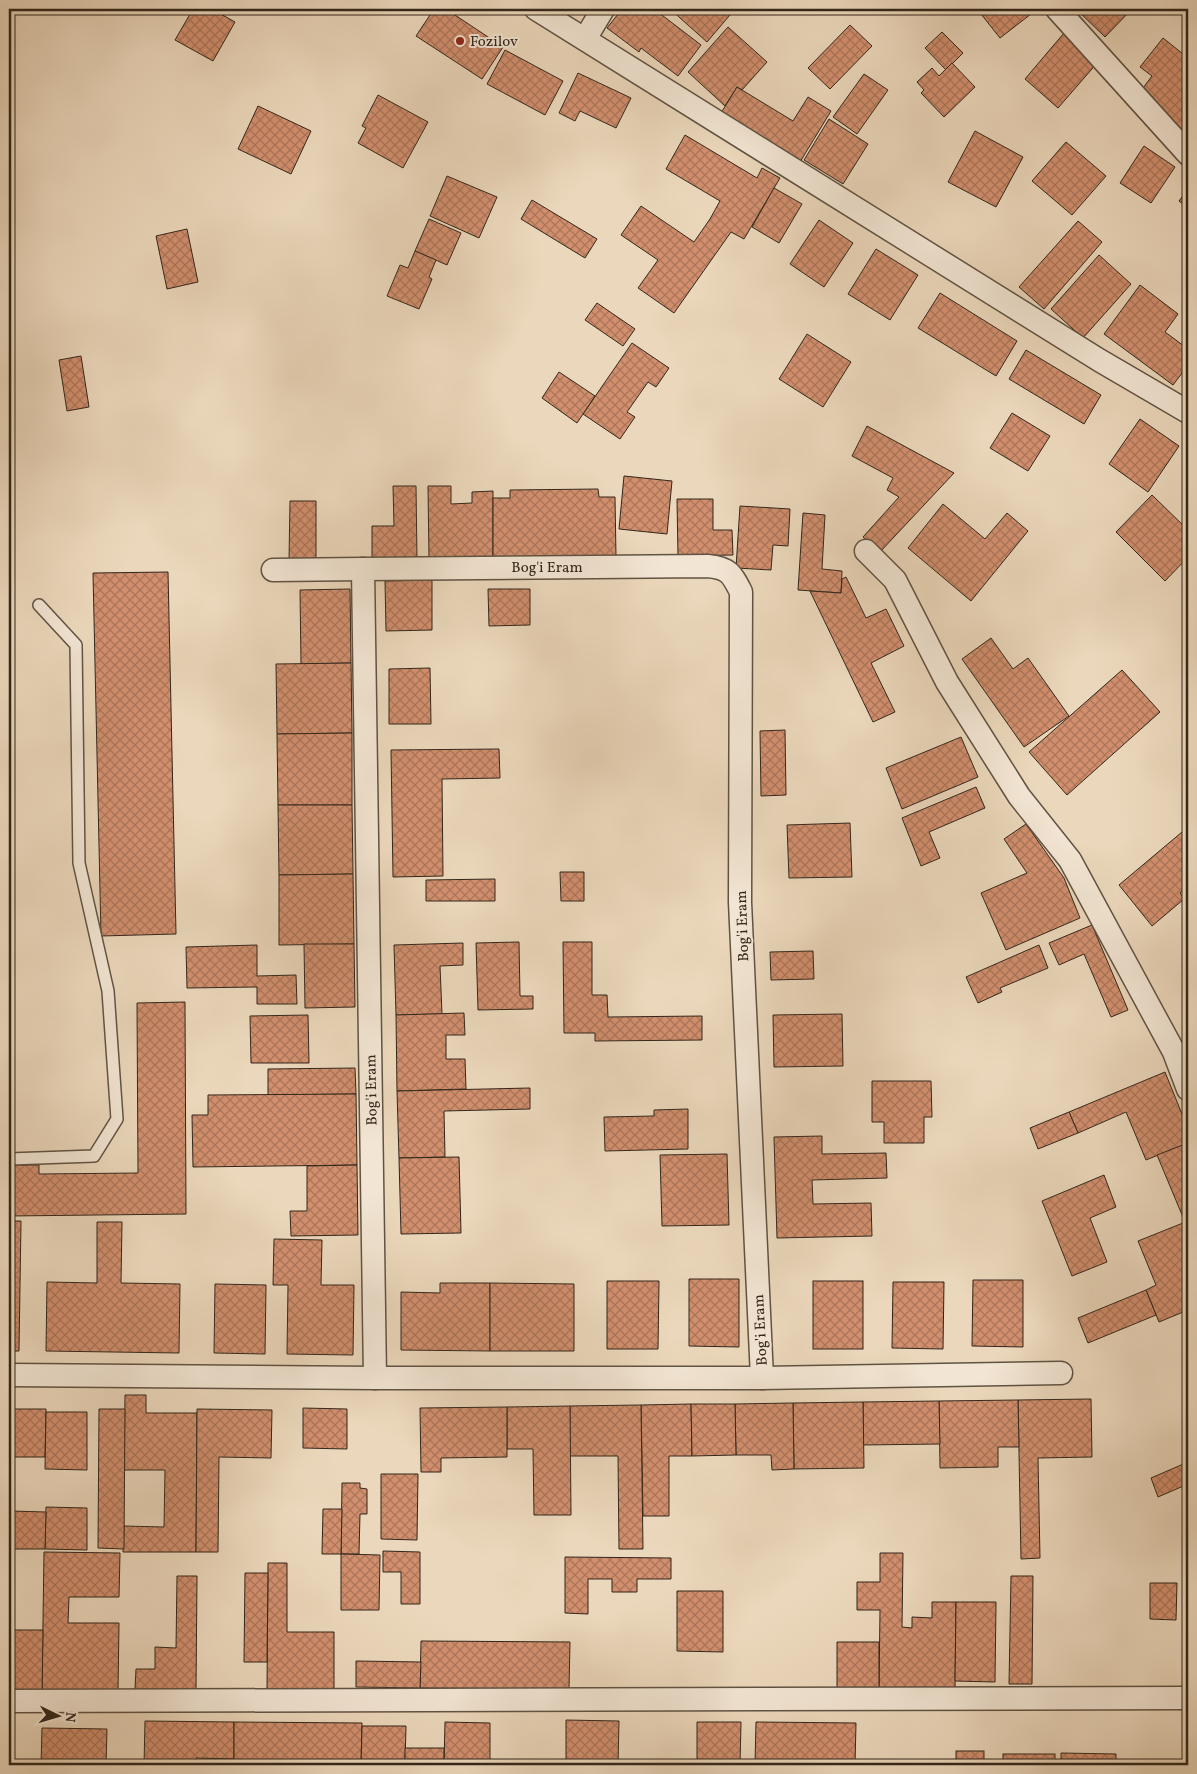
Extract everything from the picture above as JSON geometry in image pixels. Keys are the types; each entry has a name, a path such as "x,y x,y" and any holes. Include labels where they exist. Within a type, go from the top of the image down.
{"street":[{"path":"536,9 1099,360 1188,412"},
{"path":"585,38 603,9"},
{"path":"1057,9 1188,154"},
{"path":"866,551 895,580 947,682 1019,796 1070,860 1174,1052 1188,1089"},
{"name":"Bog'i Eram","path":"375,1378 363,569 708,566 721,568 733,575 741,592 740,902 762,1378"},
{"path":"273,570 363,569"},
{"path":"9,1375 375,1378 762,1378 1061,1373"},
{"path":"9,1701 1188,1698"}],"lane":[{"path":"9,1159 94,1156 117,1120 108,991 79,863 76,645 39,605"}],"building":[{"path":"193,9 212,9 235,22 213,61 175,40"},
{"name":"Fozilov","path":"434,9 446,9 503,47 482,79 416,36"},
{"path":"622,9 654,9 701,45 678,76 641,48 639,52 607,28"},
{"path":"670,9 735,9 707,42"},
{"path":"977,9 1026,9 1031,14 1000,38"},
{"path":"1076,9 1132,9 1105,37"},
{"path":"850,25 872,46 830,89 808,68"},
{"path":"728,27 767,62 742,90 737,87 725,106 688,72"},
{"path":"942,32 963,53 946,70 925,48"},
{"path":"1064,33 1098,62 1058,108 1025,79"},
{"path":"1163,38 1188,58 1188,125 1183,132 1137,96 1152,76 1140,67"},
{"path":"505,50 563,81 545,115 487,84"},
{"path":"952,63 975,87 944,117 921,93 924,90 917,82 932,68 939,76"},
{"path":"578,73 631,98 616,128 580,111 575,121 559,113"},
{"path":"864,74 888,90 857,134 833,117"},
{"path":"737,87 793,121 808,97 831,111 800,162 721,113"},
{"path":"378,95 428,122 403,168 358,143 366,128 362,126"},
{"path":"258,106 311,131 291,174 238,149"},
{"path":"829,119 868,144 843,184 804,160"},
{"path":"975,131 1023,157 996,207 948,182"},
{"path":"685,135 757,178 762,168 780,178 744,239 731,232 674,313 638,288 658,260 621,235 641,206 694,242 710,219 720,201 666,169"},
{"path":"1066,142 1106,176 1072,215 1032,181"},
{"path":"1144,146 1175,167 1151,203 1120,183"},
{"path":"447,176 497,197 479,238 430,216"},
{"path":"774,188 802,204 779,243 752,227"},
{"path":"1188,189 1188,208 1179,201"},
{"path":"532,200 597,239 585,258 521,219"},
{"path":"429,219 461,233 447,265 415,251"},
{"path":"819,220 853,243 824,287 790,264"},
{"path":"1078,221 1102,242 1044,309 1019,287"},
{"path":"187,229 198,282 167,289 156,236"},
{"path":"876,249 918,275 890,320 848,294"},
{"path":"415,251 436,260 429,277 432,279 419,309 387,296 400,265 408,268"},
{"path":"1099,255 1131,284 1083,338 1051,309"},
{"path":"1140,285 1178,314 1165,332 1188,349 1188,365 1173,385 1104,334"},
{"path":"940,293 1017,341 996,376 918,328"},
{"path":"597,303 635,329 623,346 585,320"},
{"path":"807,334 851,362 823,407 779,379"},
{"path":"632,343 669,368 656,387 648,382 627,412 635,417 620,439 583,414"},
{"path":"1026,350 1101,395 1084,424 1009,379"},
{"path":"81,356 89,407 67,411 59,360"},
{"path":"559,372 595,396 577,423 542,398"},
{"path":"1012,413 1050,436 1028,471 990,448"},
{"path":"1140,419 1179,446 1148,492 1109,464"},
{"path":"867,426 954,473 880,552 863,537 899,497 887,490 893,478 852,456"},
{"path":"624,476 672,481 667,534 619,529"},
{"path":"393,486 416,486 417,561 372,561 372,526 394,526"},
{"path":"428,486 451,486 451,504 472,503 472,492 493,491 493,559 429,559"},
{"path":"598,489 599,497 615,497 616,557 493,559 493,498 510,498 510,490"},
{"path":"1152,495 1188,530 1188,557 1165,581 1116,532"},
{"path":"677,499 713,499 713,530 732,530 733,555 678,556"},
{"path":"290,501 316,501 316,560 289,560"},
{"path":"943,504 985,539 1007,513 1028,531 971,601 908,548"},
{"path":"740,506 790,509 788,546 773,545 771,570 736,568"},
{"path":"803,513 825,515 822,569 842,571 841,593 798,590"},
{"path":"168,572 176,934 101,936 93,573"},
{"path":"846,577 866,618 886,609 904,646 871,663 895,712 873,722 810,591 841,593 842,579"},
{"path":"432,580 432,630 386,631 385,581"},
{"path":"350,589 351,663 301,664 300,590"},
{"path":"488,589 530,589 530,625 489,626"},
{"path":"991,638 1013,669 1028,658 1069,716 1024,747 962,659"},
{"path":"351,663 352,733 277,734 276,664"},
{"path":"430,668 431,724 389,724 389,669"},
{"path":"1122,670 1160,712 1067,795 1029,752"},
{"path":"785,730 786,795 761,796 760,731"},
{"path":"352,733 352,805 278,805 277,734"},
{"path":"961,737 978,777 902,809 886,768"},
{"path":"499,749 500,778 442,779 443,876 393,877 391,750"},
{"path":"976,787 985,808 929,832 940,858 921,866 902,818"},
{"path":"278,805 352,805 353,874 279,875"},
{"path":"850,823 852,877 789,878 787,825"},
{"path":"1026,824 1064,878 1080,918 1006,950 981,893 1027,873 1004,839"},
{"path":"1188,827 1188,886 1180,893 1184,899 1152,926 1119,885"},
{"path":"560,872 584,872 584,901 561,901"},
{"path":"353,874 354,944 279,945 279,875"},
{"path":"495,879 495,901 426,901 426,880"},
{"path":"1092,925 1128,1010 1111,1017 1084,954 1059,965 1049,943"},
{"path":"519,942 520,996 533,996 533,1009 478,1010 476,943"},
{"path":"563,942 592,942 592,995 607,995 608,1017 702,1016 702,1040 595,1041 595,1033 564,1033"},
{"path":"463,943 463,965 440,966 442,1014 396,1015 394,945"},
{"path":"304,944 354,944 355,1007 305,1008"},
{"path":"257,945 257,976 296,975 297,1004 257,1004 257,987 187,988 186,947"},
{"path":"1039,945 1048,968 1000,988 1002,992 978,1003 966,977"},
{"path":"813,951 814,979 771,980 770,952"},
{"path":"185,1002 186,1214 9,1216 9,1165 39,1165 39,1174 138,1173 137,1003"},
{"path":"464,1013 465,1035 446,1035 446,1059 465,1059 466,1089 397,1091 396,1015"},
{"path":"842,1014 843,1066 774,1067 773,1015"},
{"path":"308,1015 309,1063 251,1063 250,1016"},
{"path":"355,1068 356,1094 268,1095 268,1069"},
{"path":"1165,1072 1188,1129 1188,1143 1146,1160 1126,1112 1078,1133 1069,1112"},
{"path":"872,1081 931,1081 932,1117 924,1117 924,1143 884,1143 884,1122 872,1122"},
{"path":"530,1088 530,1109 444,1111 445,1157 399,1158 397,1091"},
{"path":"356,1094 357,1165 193,1167 192,1115 208,1115 208,1095"},
{"path":"688,1109 688,1149 605,1151 604,1117 654,1116 654,1110"},
{"path":"1069,1112 1078,1133 1038,1149 1030,1128"},
{"path":"822,1136 822,1154 886,1153 887,1178 812,1180 813,1204 871,1203 872,1236 777,1238 774,1137"},
{"path":"1188,1143 1188,1221 1185,1222 1157,1155"},
{"path":"727,1154 729,1225 662,1226 660,1155"},
{"path":"459,1157 461,1233 401,1234 399,1158"},
{"path":"357,1165 358,1235 291,1236 290,1211 307,1211 307,1166"},
{"path":"1104,1175 1116,1207 1090,1218 1107,1262 1072,1276 1042,1201"},
{"path":"9,1221 21,1221 19,1351 9,1351"},
{"path":"1188,1221 1188,1310 1159,1322 1146,1290 1156,1285 1138,1241"},
{"path":"97,1222 122,1222 121,1283 180,1284 179,1353 46,1351 47,1282 97,1283"},
{"path":"274,1239 322,1240 321,1285 354,1285 353,1355 287,1354 288,1285 273,1285"},
{"path":"689,1279 739,1279 739,1347 689,1346"},
{"path":"973,1280 1023,1280 1023,1347 972,1346"},
{"path":"607,1281 659,1281 658,1349 607,1349"},
{"path":"813,1281 863,1281 863,1349 813,1349"},
{"path":"893,1282 944,1282 943,1349 892,1348"},
{"path":"440,1283 490,1283 490,1351 401,1350 401,1292 440,1293"},
{"path":"490,1283 574,1284 574,1351 490,1351"},
{"path":"215,1284 266,1285 265,1354 214,1353"},
{"path":"1146,1290 1156,1315 1088,1343 1078,1318"},
{"path":"125,1395 146,1395 146,1413 197,1413 196,1552 123,1552 124,1526 164,1527 165,1470 124,1470"},
{"path":"1091,1399 1092,1457 1038,1458 1040,1558 1021,1559 1018,1400"},
{"path":"1018,1400 1019,1447 998,1447 998,1467 940,1468 939,1401"},
{"path":"939,1401 940,1444 863,1445 863,1402"},
{"path":"863,1402 864,1468 794,1469 793,1403"},
{"path":"793,1403 794,1469 772,1470 771,1455 736,1455 735,1404"},
{"path":"691,1404 692,1456 669,1456 669,1516 643,1516 641,1405"},
{"path":"691,1404 735,1404 736,1455 692,1456"},
{"path":"641,1405 643,1549 619,1549 618,1456 570,1456 570,1406"},
{"path":"570,1406 571,1515 534,1515 533,1449 507,1449 507,1407"},
{"path":"507,1407 507,1457 441,1458 441,1472 421,1472 420,1408"},
{"path":"303,1408 347,1409 347,1449 303,1448"},
{"path":"10,1409 46,1409 45,1457 10,1457"},
{"path":"99,1409 125,1409 124,1549 98,1548"},
{"path":"197,1409 272,1410 271,1458 219,1457 218,1552 196,1552"},
{"path":"46,1412 87,1412 87,1470 45,1469"},
{"path":"1188,1462 1188,1484 1158,1497 1151,1478"},
{"path":"381,1474 418,1474 417,1540 381,1539"},
{"path":"342,1483 360,1483 360,1488 367,1489 367,1514 360,1514 359,1554 341,1554"},
{"path":"46,1507 87,1508 87,1550 45,1549"},
{"path":"323,1509 342,1509 341,1554 322,1554"},
{"path":"10,1511 46,1512 45,1549 10,1549"},
{"path":"383,1551 420,1552 420,1604 401,1604 401,1572 383,1572"},
{"path":"44,1552 120,1553 119,1597 69,1597 68,1623 119,1623 118,1691 42,1690"},
{"path":"880,1553 903,1553 902,1627 912,1628 912,1617 932,1618 932,1602 956,1602 955,1689 879,1689 880,1610 857,1610 857,1582 880,1582"},
{"path":"341,1554 380,1555 379,1610 341,1610"},
{"path":"565,1557 671,1558 671,1579 637,1579 637,1592 612,1592 612,1579 588,1579 588,1614 565,1613"},
{"path":"268,1563 287,1563 287,1632 334,1632 334,1691 267,1690"},
{"path":"245,1573 268,1573 267,1662 244,1662"},
{"path":"177,1576 197,1576 196,1690 135,1689 136,1669 155,1669 155,1647 176,1648"},
{"path":"1011,1576 1033,1576 1032,1684 1009,1684"},
{"path":"1150,1583 1177,1583 1176,1620 1150,1619"},
{"path":"677,1591 723,1591 723,1652 677,1651"},
{"path":"956,1602 996,1602 995,1682 955,1681"},
{"path":"9,1630 43,1630 42,1694 9,1694"},
{"path":"421,1641 570,1642 569,1689 420,1688"},
{"path":"837,1642 879,1642 879,1689 837,1688"},
{"path":"1184,1657 1188,1657 1188,1685 1184,1685"},
{"path":"356,1661 421,1662 420,1688 356,1687"},
{"path":"566,1720 619,1721 618,1765 566,1765"},
{"path":"145,1721 234,1722 234,1759 196,1758 196,1765 144,1765"},
{"path":"234,1722 362,1723 361,1765 234,1764"},
{"path":"445,1722 490,1723 490,1765 444,1765"},
{"path":"697,1722 741,1722 740,1765 697,1765"},
{"path":"756,1722 856,1723 855,1765 755,1765"},
{"path":"362,1726 406,1726 405,1765 361,1765"},
{"path":"42,1728 107,1729 106,1765 41,1765"},
{"path":"405,1748 444,1748 444,1765 405,1765"},
{"path":"956,1751 984,1751 984,1765 956,1765"},
{"path":"1061,1753 1116,1754 1116,1765 1061,1765"},
{"path":"1003,1754 1055,1754 1055,1765 1003,1765"}],"place":[{"name":"Fozilov","path":"460,41"}]}
